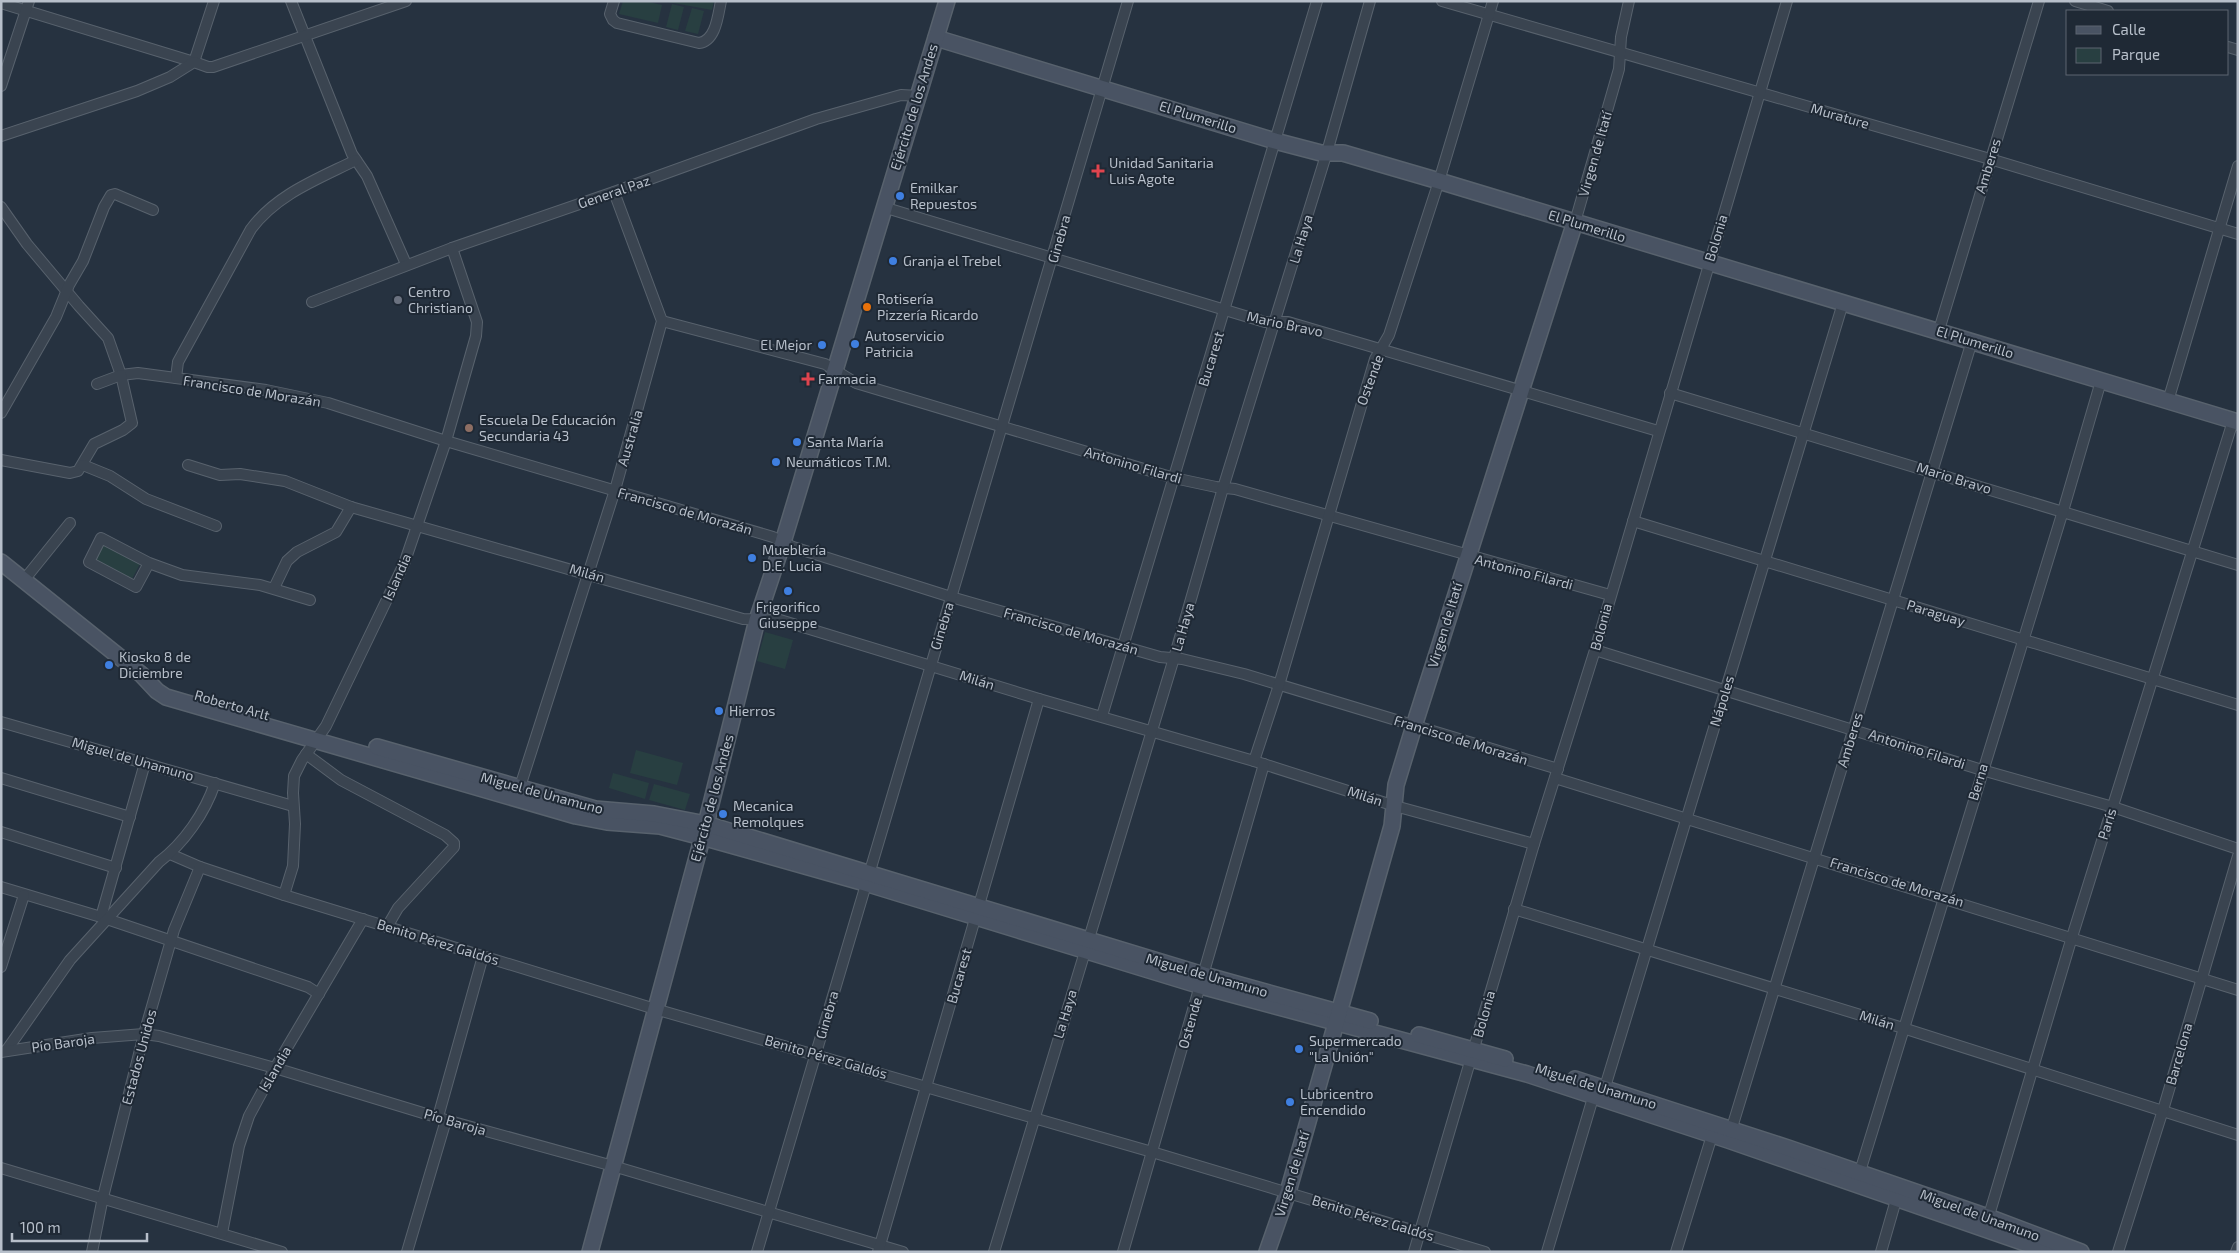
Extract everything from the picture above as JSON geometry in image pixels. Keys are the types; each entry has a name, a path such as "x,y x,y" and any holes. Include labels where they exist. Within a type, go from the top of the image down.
{"street":[{"path":"199,64 214,1"},
{"path":"291,1 352,154 367,176 406,264"},
{"path":"1,3 28,6 199,64 213,67 406,1"},
{"path":"614,1 610,14 613,20 617,22 699,43 708,39 712,32 720,1"},
{"name":"Ejército de los Andes","path":"590,1252 704,831 757,620 783,542 947,1"},
{"name":"Ginebra","path":"757,1252 930,666 1104,89 1128,1"},
{"name":"Bucarest","path":"1102,716 1226,309 1317,1"},
{"name":"La Haya","path":"994,1252 1174,658 1223,488 1327,152 1370,1"},
{"name":"Murature","path":"1442,1 1990,159 2238,234"},
{"name":"Ostende","path":"1123,1252 1203,981 1279,684 1328,516 1375,359 1389,335 1439,181 1493,1"},
{"name":"Virgen de Itatí","path":"1267,1252 1288,1192 1392,826 1396,785 1467,556 1575,222 1619,70 1621,37 1629,1"},
{"name":"Bolonia","path":"1414,1252 1514,909 1595,650 1658,431 1787,1"},
{"name":"Amberes","path":"1938,330 2039,1"},
{"path":"2075,1 2105,10"},
{"path":"1,86 28,6"},
{"name":"El Plumerillo","path":"936,38 1275,141 1316,152 1343,153 1439,181 2235,421"},
{"path":"1,136 137,91 199,64"},
{"name":"General Paz","path":"312,302 406,264 816,119 902,95 919,96"},
{"path":"176,378 178,362 250,229 261,214 298,189 356,160"},
{"path":"2168,401 2238,166"},
{"path":"614,192 662,321"},
{"path":"1,413 43,342 83,261 111,195 116,194 152,210"},
{"path":"1,207 27,244 108,338 121,374 131,418 131,425 94,444 83,465 78,470 70,473 1,460"},
{"name":"Mario Bravo","path":"884,207 1265,322 1288,322 1658,431"},
{"name":"Islandia","path":"284,895 293,866 295,824 293,806 294,776 306,754 320,736 404,564 446,441 477,331 476,322 452,248"},
{"name":"Nápoles","path":"1547,1252 1646,950 1843,303"},
{"name":"Antonino Filardi","path":"662,321 818,362 834,369 856,383 1174,478 1235,489 1610,595"},
{"name":"Australia","path":"518,794 616,490 662,321"},
{"name":"Amberes","path":"1730,1134 1972,341"},
{"name":"Francisco de Morazán","path":"121,374 138,373 298,395 369,415 446,441 773,537 783,542 951,597 1160,657 1174,658 1279,684 1556,773 1686,820 1815,857 2238,990"},
{"path":"97,384 121,374"},
{"name":"Berna","path":"1858,1178 2101,381"},
{"name":"Mario Bravo","path":"1670,393 2063,510 2238,565"},
{"name":"París","path":"1986,1223 2191,551 2235,421"},
{"path":"83,465 110,476 146,499 216,526"},
{"name":"Milán","path":"188,465 220,475 240,474 285,481 351,507 743,619 780,620 1039,699 1151,730 1394,806 1534,844"},
{"path":"274,588 287,561 297,552 336,532 351,507"},
{"name":"Paraguay","path":"1633,521 1764,559 2238,705"},
{"path":"24,580 70,523"},
{"path":"149,562 136,588 89,562 102,538 149,562 182,575 274,588 310,600"},
{"name":"Roberto Arlt","path":"1,562 142,675 157,691 166,697 320,736"},
{"name":"Antonino Filardi","path":"1595,650 1853,728 1982,770 2113,806 2238,849"},
{"name":"Bucarest","path":"879,1248 1039,699"},
{"name":"Miguel de Unamuno","path":"1,722 293,806"},
{"name":"Miguel de Unamuno","path":"320,736 518,794 590,820 704,831 978,911 1203,981 1600,1092 1730,1134 1986,1223 2081,1252"},
{"path":"306,754 341,780 446,835 454,843 454,847 398,908 388,927"},
{"path":"105,918 116,868 145,762"},
{"path":"1,778 130,818"},
{"path":"4,1052 70,960 105,918 170,854 206,805 216,783"},
{"path":"1,832 116,868"},
{"name":"Benito Pérez Galdós","path":"170,854 200,867 363,920 655,1008 1288,1192 1485,1252"},
{"name":"Barcelona","path":"2118,1252 2163,1110 2238,856"},
{"name":"Estados Unidos","path":"92,1252 103,1197 144,1034 171,940 200,867"},
{"path":"1,887 171,940 308,988 319,994"},
{"path":"1,967 4,945 24,894"},
{"name":"Milán","path":"1514,909 1903,1028 2238,1134"},
{"name":"Islandia","path":"222,1232 245,1124 275,1068 363,920"},
{"path":"407,1252 483,956"},
{"name":"Pío Baroja","path":"4,1052 92,1038 144,1034 159,1036 275,1068 442,1119 613,1166 769,1212 879,1248 904,1252"},
{"path":"1676,1252 1714,1130"},
{"path":"1,1168 222,1232 256,1248 282,1252"},
{"path":"1881,1252 1898,1192"},
{"name":"Miguel de Unamuno","path":"1986,1223 2050,1252"},
{"path":"2236,1252 2238,1247"}],"green space":[{"path":"623,1 645,1 662,5 658,23 619,14"},
{"path":"662,1 714,1 712,10"},
{"path":"672,4 684,7 678,30 666,27"},
{"path":"692,8 704,11 698,34 685,31"},
{"path":"103,545 140,564 132,579 95,559"},
{"path":"765,632 793,640 785,669 757,661"},
{"path":"636,750 683,763 677,785 630,773"},
{"path":"613,773 649,783 645,799 609,788"},
{"path":"654,784 690,794 685,810 649,800"}],"place":[{"name":"Unidad Sanitaria Luis Agote","path":"1098,171"},
{"name":"Emilkar Repuestos","path":"900,196"},
{"name":"Granja el Trebel","path":"893,261"},
{"name":"Centro Christiano","path":"398,300"},
{"name":"Rotisería Pizzería Ricardo","path":"867,307"},
{"name":"Autoservicio Patricia","path":"855,344"},
{"name":"El Mejor","path":"822,345"},
{"name":"Farmacia","path":"808,379"},
{"name":"Escuela De Educación Secundaria 43","path":"469,428"},
{"name":"Santa María","path":"797,442"},
{"name":"Neumáticos T.M.","path":"776,462"},
{"name":"Mueblería D.E. Lucia","path":"752,558"},
{"name":"Frigorifico Giuseppe","path":"788,591"},
{"name":"Kiosko 8 de Diciembre","path":"109,665"},
{"name":"Hierros","path":"719,711"},
{"name":"Mecanica Remolques","path":"723,814"},
{"name":"Supermercado \"La Unión\"","path":"1299,1049"},
{"name":"Lubricentro Encendido","path":"1290,1102"}]}
